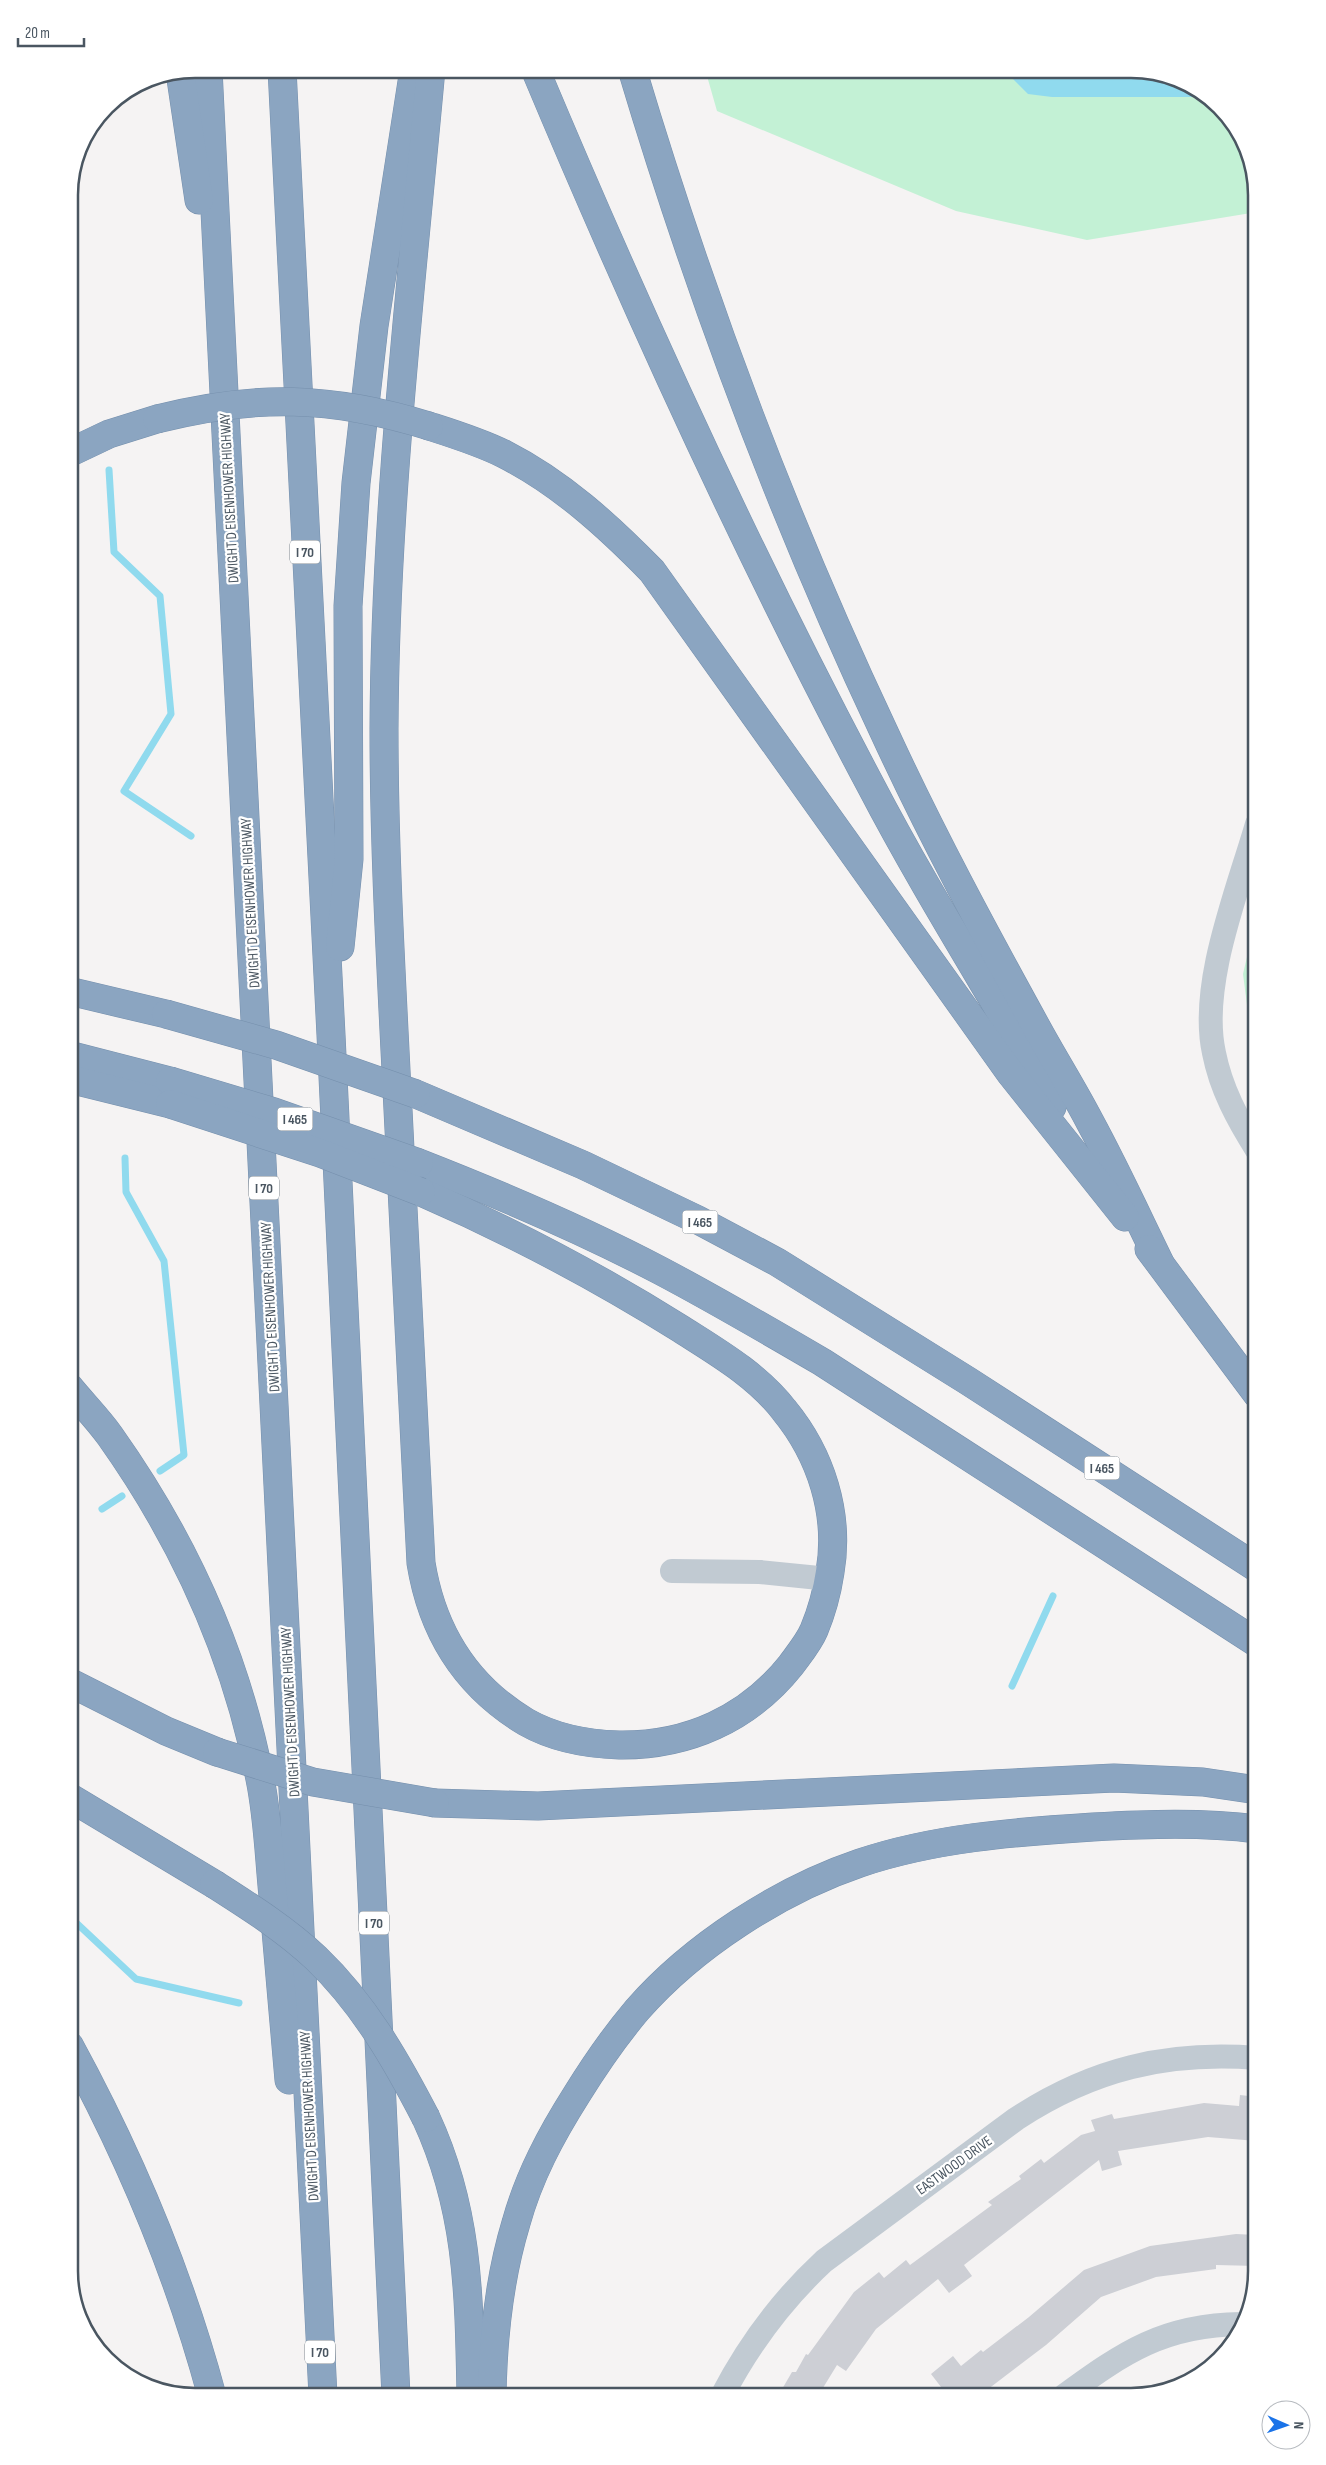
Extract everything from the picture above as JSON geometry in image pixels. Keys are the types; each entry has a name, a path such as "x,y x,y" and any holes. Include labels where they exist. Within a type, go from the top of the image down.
{"highway":[{"name":"DWIGHT D EISENHOWER HIGHWAY","path":"208,78 323,2387"},
{"name":"I 70","path":"282,78 331,1035 396,2387"},
{"path":"331,1035 349,859 348,606 356,482 374,326 413,78"},
{"path":"78,1080 170,1092 320,1153 421,1192 531,1244 619,1291 707,1346 767,1390 807,1443 823,1479 832,1517 832,1561 829,1579 813,1632 782,1676 752,1704 728,1720 699,1734 660,1743 631,1745 588,1743 547,1732 527,1722 488,1695 456,1656 442,1633 426,1594 420,1543 389,934 385,850 384,727 386,634 396,460 408,300 430,78"},
{"path":"539,78 699,438 766,581 872,789 1030,1062 1072,1149"},
{"path":"635,78 660,162 726,353 751,421 828,610 926,819 1035,1024 1090,1121 1160,1263"},
{"path":"181,79 222,347"},
{"path":"78,449 109,434 157,419 212,407 288,400 315,402 369,409 429,426 503,453 536,472 578,501 617,535 652,571 1011,1074 1160,1263 1248,1382"},
{"name":"I 465","path":"78,993 166,1014 276,1045 416,1094 583,1164 698,1220 777,1262 968,1381 1248,1562"},
{"name":"I 465","path":"78,1058 170,1092 274,1112 420,1162 528,1208 660,1271 822,1362 1248,1637"},
{"path":"78,1398 109,1434 160,1514 187,1561 224,1650 244,1711 260,1780 267,1834 294,2131 318,2307"},
{"path":"78,1687 166,1731 217,1752 313,1782 434,1803 538,1806 1114,1778 1203,1782 1248,1789"},
{"path":"78,1802 214,1884 293,1938 336,1980 374,2027 426,2118 449,2173 462,2230 468,2298 471,2387"},
{"path":"492,2387 495,2335 503,2273 516,2222 530,2182 552,2133 594,2066 638,2010 688,1961 719,1938 786,1896 823,1879 859,1864 938,1844 1047,1830 1149,1824 1248,1829"},
{"path":"78,2062 119,2139 155,2222 184,2301 209,2387"}],"street":[{"path":"1248,855 1220,950 1209,1002 1213,1053 1225,1092 1248,1134"},
{"path":"672,1571 760,1572 829,1579"},
{"name":"EASTWOOD DRIVE","path":"727,2388 762,2332 792,2293 812,2273 841,2247 1034,2106 1087,2080 1148,2063 1198,2056 1248,2058"},
{"path":"1076,2388 1136,2347 1165,2335 1195,2328 1235,2325"}],"green space":[{"path":"708,78 1139,78 1154,80 1176,86 1190,93 1203,102 1224,123 1240,150 1246,172 1248,213 1087,240 956,211 717,111"},
{"path":"1248,953 1248,1013 1243,974"}],"water":[{"path":"1012,78 1152,80 1176,86 1196,97 1052,97 1028,94"}],"building":[{"path":"1240,2095 1248,2096 1248,2140 1208,2137 1118,2151 1122,2165 1102,2171 1099,2160 964,2265 972,2276 949,2293 938,2279 876,2329 846,2371 837,2365 823,2388 783,2388 792,2372 796,2372 806,2354 808,2355 854,2292 879,2272 884,2278 906,2260 910,2265 992,2205 988,2202 1021,2179 1019,2176 1041,2159 1044,2163 1081,2135 1095,2131 1091,2120 1112,2114 1114,2119 1204,2103 1239,2106"},
{"path":"1236,2234 1248,2235 1248,2266 1216,2265 1216,2269 1156,2277 1101,2297 1046,2345 990,2388 942,2388 931,2374 953,2356 961,2366 981,2350 983,2352 1029,2317 1084,2270 1150,2246"}],"waterway":[{"path":"109,470 114,552 160,596 171,714 124,791 191,836"},
{"path":"125,1158 126,1192 164,1261 184,1455 160,1471"},
{"path":"102,1509 122,1496"},
{"path":"1012,1686 1053,1596"},
{"path":"78,1924 136,1979 239,2003"}]}
